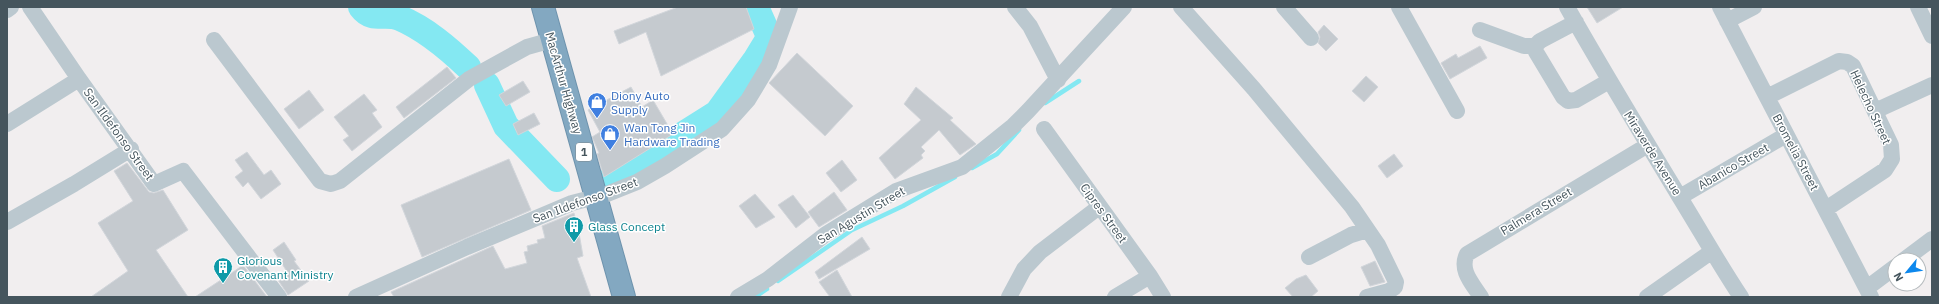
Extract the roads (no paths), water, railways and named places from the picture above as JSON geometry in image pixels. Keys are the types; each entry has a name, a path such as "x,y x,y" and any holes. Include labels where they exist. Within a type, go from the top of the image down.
{"highway":[{"name":"MacArthur Highway","path":"529,7 545,41 589,198 624,297"},
{"name":"MacArthur Highway","path":"543,7 545,41"},
{"name":"MacArthur Highway","path":"589,198 609,297"}],"street":[{"path":"7,10 11,7"},
{"name":"San Ildefonso Street","path":"30,7 79,79 131,149 154,184 183,171 279,297"},
{"name":"San Ildefonso Street","path":"356,297 467,246 589,198 637,182 665,166 722,128 748,100 769,65 778,35 790,7"},
{"path":"1015,7 1030,26 1058,80"},
{"name":"San Agustin Street","path":"738,297 768,278 826,234 896,191 962,167 1013,126 1058,80 1124,7"},
{"path":"1182,7 1295,137 1352,207 1378,245 1396,282 1395,287 1389,291 1367,297"},
{"path":"1284,7 1311,38"},
{"path":"1399,7 1457,111"},
{"name":"Miraverde Avenue","path":"1567,7 1609,81 1680,197 1711,252 1741,297"},
{"path":"1724,14 1754,7"},
{"path":"1918,7 1932,36"},
{"name":"Bromelia Street","path":"1724,14 1869,293"},
{"path":"1480,30 1524,46 1535,46 1540,41 1576,22"},
{"path":"214,40 320,181 331,184 340,181 469,79 527,47 545,41"},
{"path":"1535,46 1536,52 1563,97 1568,100 1576,100 1609,81"},
{"name":"Helecho Street","path":"1767,97 1827,65 1839,61 1847,62 1853,66 1891,146 1892,160 1885,170 1826,209"},
{"path":"7,124 79,79"},
{"path":"1875,111 1932,85"},
{"name":"Cipres Street","path":"1044,129 1150,276 1163,297"},
{"name":"Abanico Street","path":"1680,197 1786,135"},
{"name":"Palmera Street","path":"1481,297 1463,268 1467,254 1648,145"},
{"path":"7,222 74,184 131,149"},
{"path":"1009,297 1024,270 1040,252 1099,207"},
{"path":"1309,256 1351,235 1367,230"},
{"path":"1915,252 1932,239"},
{"path":"1647,297 1711,252"},
{"path":"1869,293 1887,275"},
{"path":"1115,297 1150,276"}],"waterway":[{"path":"361,7 365,12 370,14 395,16 410,22 445,46 468,67"},
{"path":"609,181 717,113 756,59 767,41 768,34 756,7"},
{"path":"1045,103 1079,81"},
{"path":"487,85 506,126 557,179"},
{"path":"972,168 997,154 1019,130"},
{"path":"778,281 852,230 903,206 955,177"},
{"path":"755,297 767,289"}],"place":[{"name":"Diony Auto Supply","path":"597,119"},
{"name":"Wan Tong Jin Hardware Trading","path":"610,151"},
{"name":"Glass Concept","path":"574,243"},
{"name":"Glorious Covenant Ministry","path":"223,284"}]}
